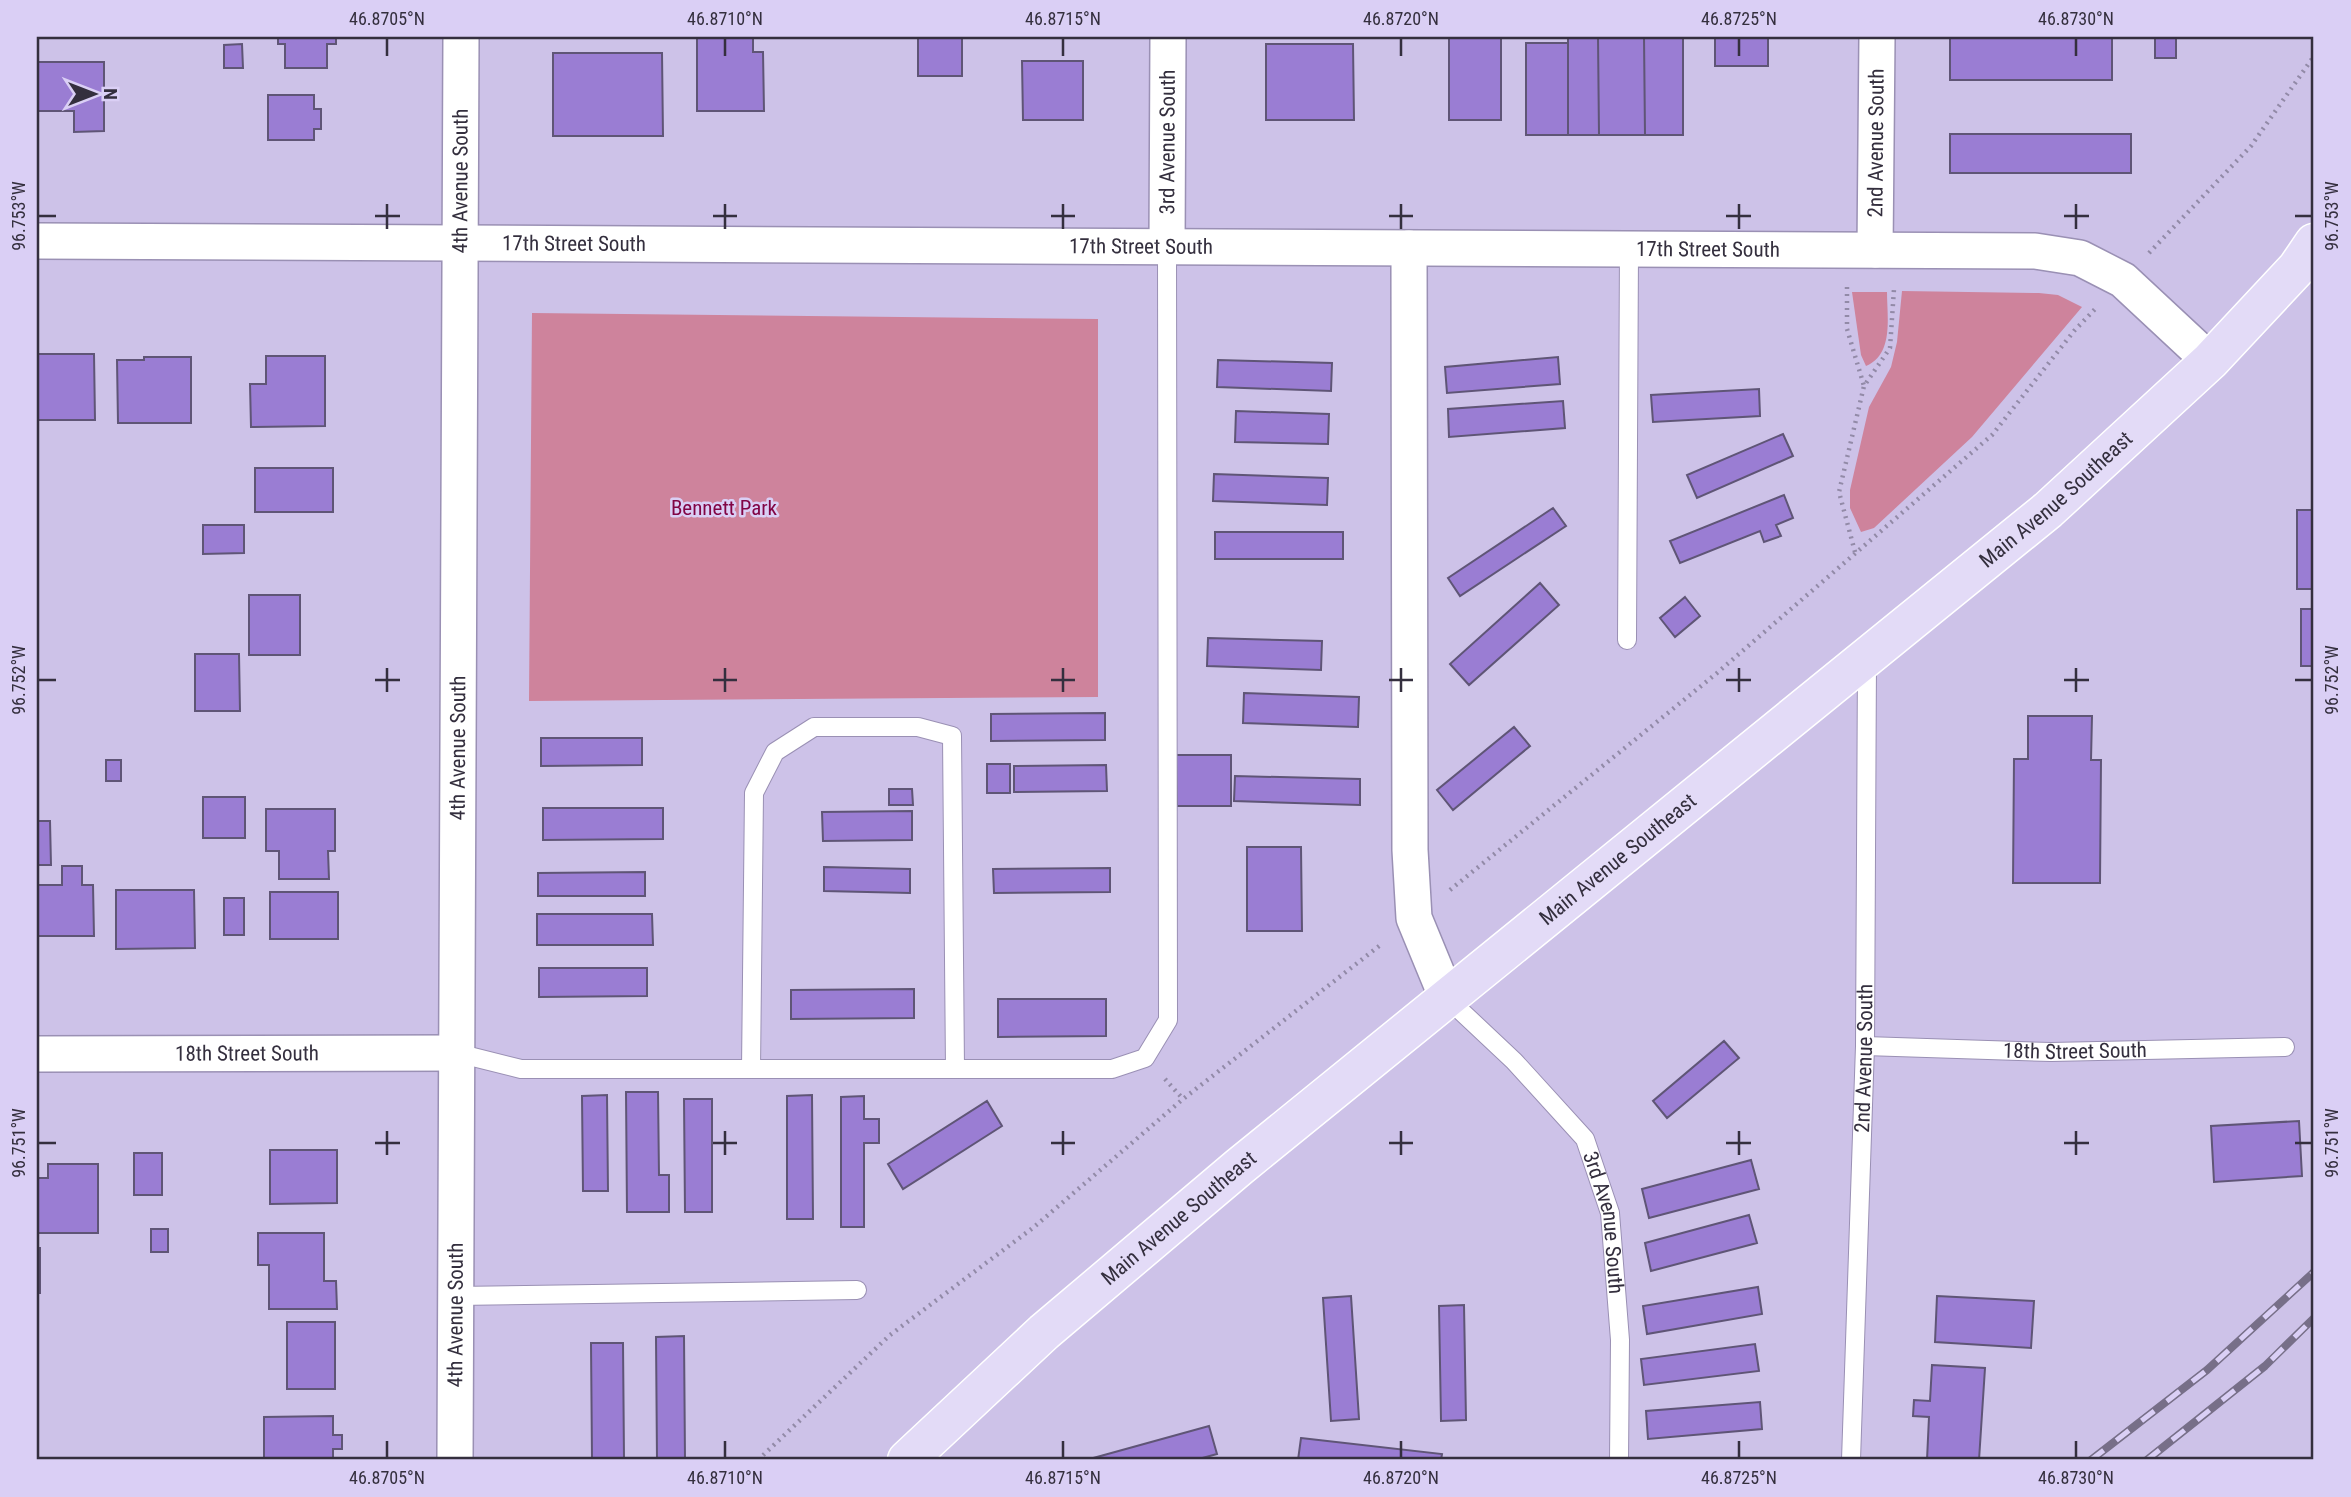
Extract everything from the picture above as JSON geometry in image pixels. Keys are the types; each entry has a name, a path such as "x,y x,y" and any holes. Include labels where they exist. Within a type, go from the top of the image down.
{"main road":[{"name":"Main Avenue Southeast","path":"907,1460 1044,1332 1239,1167 2048,510 2210,361 2297,268 2314,243"}],"street":[{"name":"4th Avenue South","path":"455,1460 461,37"},
{"name":"3rd Avenue South","path":"1167,247 1168,37"},
{"name":"2nd Avenue South","path":"1875,250 1877,37"},
{"name":"17th Street South","path":"37,241 2035,251 2080,258 2123,280 2210,361"},
{"path":"1409,248 1410,850 1414,918 1447,998"},
{"name":"18th Street South","path":"37,1054 457,1053"}],"lane":[{"path":"457,1053 521,1069 1112,1069 1145,1058 1168,1020 1167,247"},
{"path":"1627,640 1629,249"},
{"name":"2nd Avenue South","path":"1852,1460 1865,1046 1867,657"},
{"path":"751,1069 754,793 775,752 814,727 918,727 952,736 955,1069"},
{"name":"3rd Avenue South","path":"1447,998 1514,1061 1585,1139 1610,1213 1620,1340 1619,1460"},
{"name":"18th Street South","path":"1865,1046 2051,1052 2285,1047"},
{"path":"456,1296 857,1290"}],"path":[{"path":"758,1460 890,1335 1034,1227 1183,1099 1414,918 1717,673 1992,435 2074,331 2251,146 2314,56"},
{"path":"1855,552 1839,492 1864,386 1890,348 1895,290 1875,250 1846,288 1847,329 1864,386"}],"green space":[{"path":"1902,291 2039,293 2058,295 2082,307 1972,437 1874,528 1861,532 1850,508 1850,490 1869,407 1891,367 1897,342"},
{"path":"1852,292 1887,292 1888,323 1885,344 1875,360 1866,366 1861,355"},
{"name":"Bennett Park","path":"532,313 1098,319 1098,697 529,701"}],"building":[{"path":"278,37 336,37 336,44 327,44 327,68 285,68 285,44 278,44"},
{"path":"697,37 753,37 753,52 763,52 764,111 697,111"},
{"path":"918,37 962,37 962,76 918,76"},
{"path":"1449,37 1501,37 1501,120 1449,120"},
{"path":"1568,37 1598,37 1599,135 1568,135"},
{"path":"1598,37 1644,37 1645,135 1599,135"},
{"path":"1644,37 1683,37 1683,135 1645,135"},
{"path":"1715,37 1768,37 1768,66 1715,66"},
{"path":"1950,37 2112,37 2112,80 1950,80"},
{"path":"2155,37 2176,37 2176,58 2155,58"},
{"path":"1526,43 1568,43 1568,135 1526,135"},
{"path":"242,44 243,68 224,68 224,45"},
{"path":"1266,44 1353,44 1354,120 1266,120"},
{"path":"553,53 662,53 663,136 553,136"},
{"path":"1022,61 1083,61 1083,120 1023,120"},
{"path":"37,62 104,62 104,131 74,132 74,111 37,111"},
{"path":"268,95 314,95 314,109 321,109 321,129 314,129 314,140 268,140"},
{"path":"1950,134 2131,134 2131,173 1950,173"},
{"path":"37,354 94,354 95,420 37,420"},
{"path":"266,356 325,356 325,426 251,427 250,384 266,384"},
{"path":"144,357 191,357 191,423 118,423 117,360 144,360"},
{"path":"1558,357 1560,384 1447,393 1445,367"},
{"path":"1218,360 1332,363 1331,391 1217,387"},
{"path":"1759,389 1760,416 1653,422 1651,395"},
{"path":"1563,401 1565,428 1449,437 1448,409"},
{"path":"1236,411 1329,414 1328,444 1235,442"},
{"path":"1783,434 1793,456 1697,498 1687,475"},
{"path":"255,468 333,468 333,512 255,512"},
{"path":"1214,474 1328,478 1327,505 1213,501"},
{"path":"1784,495 1793,518 1776,525 1781,536 1764,542 1760,531 1680,563 1670,541"},
{"path":"1553,508 1566,526 1460,596 1448,578"},
{"path":"2297,510 2314,510 2314,589 2297,589"},
{"path":"203,525 244,525 244,553 203,554"},
{"path":"1215,532 1343,532 1343,559 1215,559"},
{"path":"1540,583 1559,605 1469,685 1450,664"},
{"path":"249,595 300,595 300,655 249,655"},
{"path":"1685,597 1700,616 1675,637 1660,618"},
{"path":"2301,609 2314,609 2314,666 2301,666"},
{"path":"1208,638 1322,641 1321,670 1207,666"},
{"path":"195,654 239,654 240,711 195,711"},
{"path":"1244,693 1359,697 1358,727 1243,723"},
{"path":"1105,713 1105,740 991,741 991,714"},
{"path":"2028,716 2092,716 2091,760 2101,760 2100,883 2013,883 2014,759 2028,759"},
{"path":"1514,727 1530,746 1453,810 1437,790"},
{"path":"541,738 642,738 642,765 541,766"},
{"path":"1176,755 1231,755 1231,806 1177,806"},
{"path":"106,760 121,760 121,781 106,781"},
{"path":"987,764 1010,764 1010,793 987,793"},
{"path":"1106,765 1107,791 1014,792 1014,766"},
{"path":"1235,776 1360,779 1360,805 1234,801"},
{"path":"889,789 912,789 913,805 889,805"},
{"path":"203,797 245,797 245,838 203,838"},
{"path":"543,808 663,808 663,839 543,840"},
{"path":"266,809 335,809 335,851 328,851 329,879 279,879 279,851 266,851"},
{"path":"912,811 912,840 823,841 822,812"},
{"path":"37,821 50,821 51,865 37,865"},
{"path":"1247,847 1301,847 1302,931 1247,931"},
{"path":"62,866 82,866 82,885 93,885 94,936 37,936 37,885 62,885"},
{"path":"824,867 910,869 910,893 824,891"},
{"path":"1110,868 1110,892 994,893 993,869"},
{"path":"645,872 645,896 538,896 538,873"},
{"path":"116,890 194,890 195,948 116,949"},
{"path":"270,892 338,892 338,939 270,939"},
{"path":"224,898 244,898 244,935 224,935"},
{"path":"537,914 652,914 653,945 537,945"},
{"path":"539,968 647,968 647,996 539,997"},
{"path":"914,989 914,1018 791,1019 791,990"},
{"path":"998,999 1106,999 1106,1036 998,1037"},
{"path":"1724,1041 1739,1058 1667,1118 1653,1101"},
{"path":"626,1092 658,1092 659,1175 669,1175 669,1212 627,1212"},
{"path":"607,1095 608,1191 583,1191 582,1096"},
{"path":"812,1095 813,1219 787,1219 787,1096"},
{"path":"864,1096 864,1119 879,1119 879,1143 864,1143 864,1227 841,1227 841,1097"},
{"path":"684,1099 712,1099 712,1212 685,1212"},
{"path":"987,1101 1002,1126 903,1189 888,1164"},
{"path":"2299,1121 2302,1176 2214,1182 2211,1126"},
{"path":"270,1150 337,1150 337,1203 270,1204"},
{"path":"134,1153 162,1153 162,1195 134,1195"},
{"path":"1751,1160 1759,1189 1649,1218 1642,1189"},
{"path":"48,1164 98,1164 98,1233 37,1233 37,1178 48,1178"},
{"path":"1749,1215 1757,1243 1651,1271 1645,1243"},
{"path":"151,1229 168,1229 168,1252 151,1252"},
{"path":"258,1233 324,1233 324,1281 336,1281 337,1309 269,1309 269,1265 258,1265"},
{"path":"37,1248 40,1248 40,1293 37,1293"},
{"path":"1758,1287 1762,1314 1647,1334 1643,1306"},
{"path":"1351,1296 1359,1419 1331,1421 1323,1298"},
{"path":"1937,1296 2034,1301 2031,1348 1935,1342"},
{"path":"1464,1305 1466,1420 1441,1421 1439,1306"},
{"path":"287,1322 335,1322 335,1389 287,1389"},
{"path":"684,1336 685,1460 657,1460 656,1337"},
{"path":"591,1343 623,1343 624,1459 592,1459"},
{"path":"1755,1344 1759,1371 1644,1385 1641,1359"},
{"path":"1932,1365 1985,1368 1979,1460 1927,1460 1929,1417 1913,1416 1914,1400 1930,1401"},
{"path":"1760,1402 1762,1429 1648,1439 1646,1411"},
{"path":"333,1416 333,1435 342,1435 342,1449 333,1449 333,1460 264,1460 264,1417"},
{"path":"1209,1426 1217,1454 1195,1460 1086,1460"},
{"path":"1301,1438 1442,1454 1441,1460 1298,1460"}],"railway":[{"path":"2091,1460 2207,1370 2314,1272"},
{"path":"2147,1460 2265,1366 2314,1318"}]}
